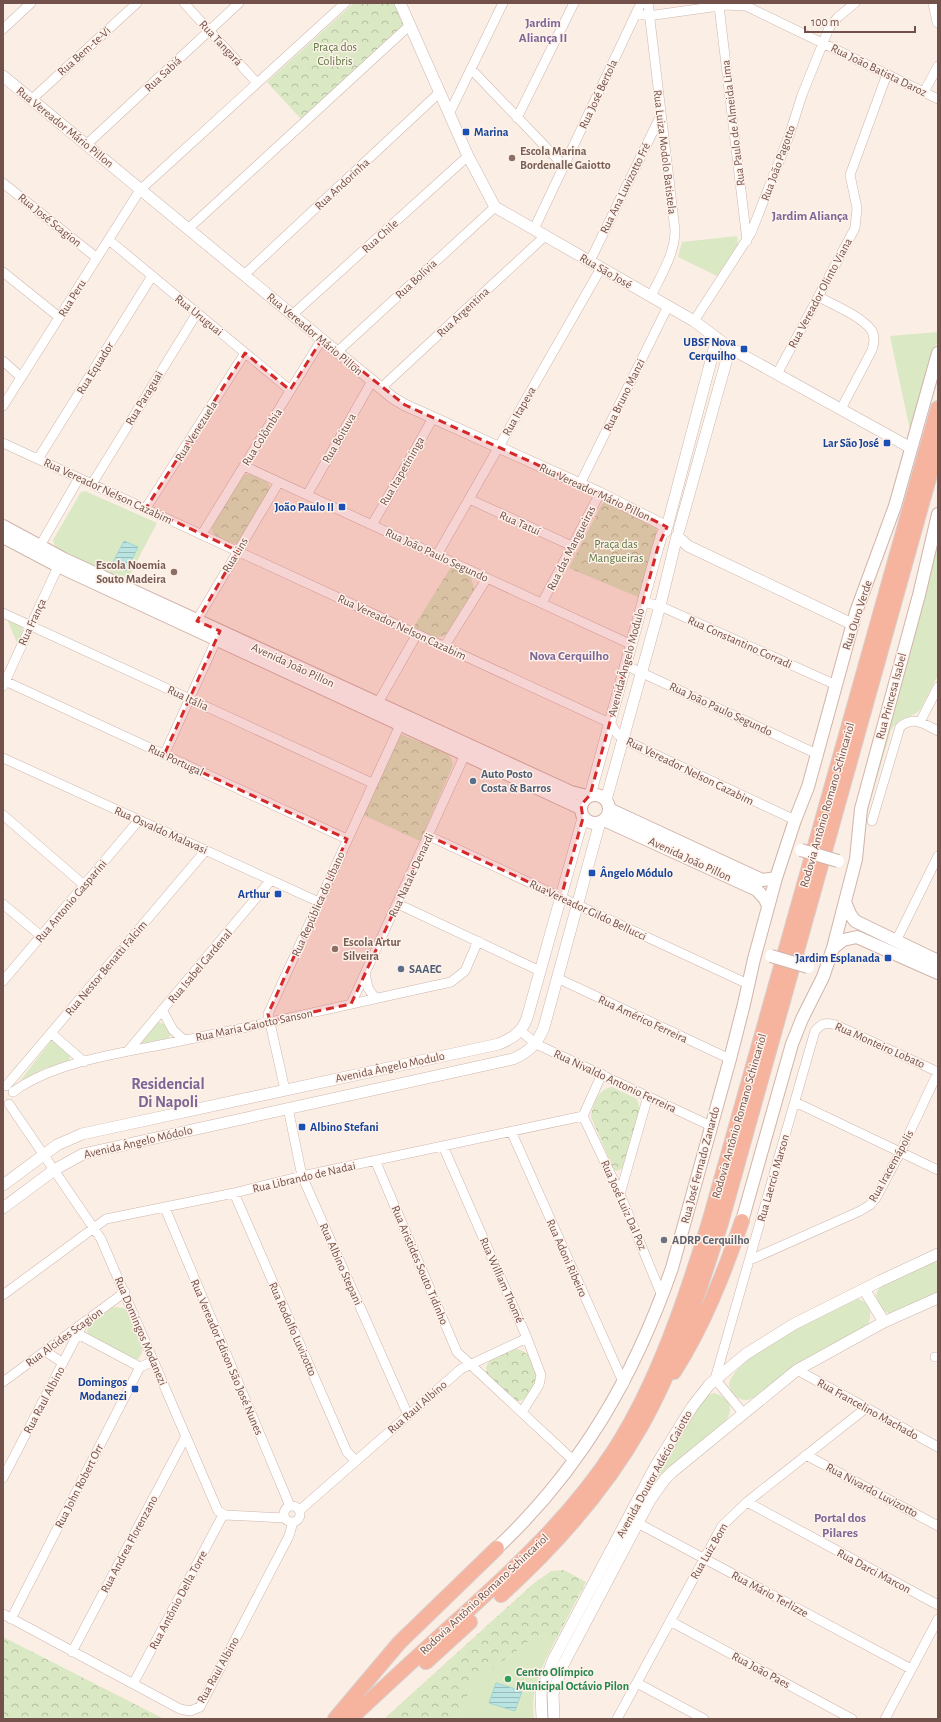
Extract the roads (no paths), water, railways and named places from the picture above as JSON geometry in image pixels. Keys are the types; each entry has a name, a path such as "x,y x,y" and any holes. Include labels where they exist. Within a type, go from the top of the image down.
{"highway":[{"name":"Rodovia Antônio Romano Schincariol","path":"350,1719 497,1585 548,1534 582,1494 615,1449 646,1391 685,1296 710,1219 938,408"},
{"name":"Rodovia Antônio Romano Schincariol","path":"365,1719 519,1578 558,1539 623,1455 652,1406 695,1301 721,1223 938,446"},
{"path":"652,1406 684,1356 705,1316 722,1276 742,1221"},
{"path":"335,1719 399,1643 497,1548"}],"main road":[{"name":"Rua Ouro Verde","path":"776,878 795,820 808,787 852,624 895,506 938,352"},
{"name":"Rua Princesa Isabel","path":"852,879 856,859 861,809 919,595 938,514"},
{"name":"Avenida João Pillon","path":"3,526 37,551"},
{"name":"Avenida João Pillon","path":"3,536 468,750 582,813 589,822 605,813"},
{"name":"Avenida João Pillon","path":"375,708 400,725 468,750 571,792 589,796 598,794 605,813 757,890 765,898 768,906"},
{"path":"582,813 582,801 589,796"},
{"name":"Avenida João Pillon","path":"605,813 762,880 771,880 776,878"},
{"path":"742,1221 792,1044 832,952 852,879 847,868 838,861 802,850 791,851 783,856"},
{"name":"Rua José Fernado Zanardo","path":"497,1548 516,1530 552,1490 601,1422 624,1384 662,1296 672,1268 730,1059 758,942 776,878"},
{"path":"845,902 855,921 938,961"},
{"path":"758,942 763,951 772,956 808,966 820,965 843,940 857,936 938,973"}],"street":[{"path":"3,29 31,3"},
{"name":"Rua Bem-te-Vi","path":"31,100 137,3"},
{"name":"Rua Tangará","path":"184,3 257,82"},
{"name":"Rua Sabiá","path":"86,145 239,3"},
{"path":"140,190 345,3"},
{"path":"400,3 468,156 495,206"},
{"path":"449,114 503,3"},
{"path":"517,118 574,3"},
{"name":"Rua José Bertola","path":"534,229 641,3"},
{"name":"Rua Luiza Modolo Batistela","path":"648,3 648,16 675,236 671,256 651,296"},
{"path":"755,10 762,3"},
{"name":"Rua João Pagotto","path":"694,321 747,241 789,136 802,94 822,42 838,17 855,3"},
{"path":"934,3 938,22"},
{"name":"Rua João Batista Daroz","path":"648,16 719,6 740,5 755,10 938,99"},
{"name":"Rua Paulo de Almeida Lima","path":"719,6 747,241"},
{"path":"636,13 648,16"},
{"path":"188,229 410,25"},
{"path":"924,92 938,66"},
{"path":"471,69 564,166"},
{"name":"Rua Vereador Olinto Viana","path":"777,374 855,228 856,208 850,175 887,74"},
{"name":"Rua Vereador Mário Pillon","path":"3,76 372,381 405,406 600,493 667,529 674,525 678,533"},
{"name":"Rua Andorinha","path":"244,275 440,92"},
{"name":"Rua Ana Luvizotto Fré","path":"590,261 661,115"},
{"name":"Rua Chile","path":"292,315 468,156"},
{"name":"Rua José Scagion","path":"3,184 97,258"},
{"name":"Rua Peru","path":"3,406 140,190"},
{"name":"Rua São José","path":"495,206 694,321 734,350 911,448"},
{"name":"Rua Bolívia","path":"337,352 495,206"},
{"name":"Rua Argentina","path":"381,388 545,236"},
{"name":"Rua Uruguai","path":"108,240 290,390"},
{"name":"Rua Itapeva","path":"437,555 601,268"},
{"path":"3,272 59,317"},
{"name":"Rua Equador","path":"38,459 152,276"},
{"path":"819,297 865,323 873,332 874,340 872,350 841,409"},
{"name":"Rua Bruno Manzi","path":"580,484 668,306"},
{"name":"Rua Paraguai","path":"92,484 197,313"},
{"name":"Avenida Ângelo Modulo","path":"589,796 610,723 630,644 662,534 667,529 717,338"},
{"name":"Rua Colômbia","path":"202,534 322,339"},
{"name":"Avenida Ângelo Modulo","path":"288,1108 513,1059 536,1044 544,1027 577,905 605,813 623,739 660,606 678,533 724,368 734,350"},
{"name":"Rua Venezuela","path":"146,508 245,353"},
{"path":"3,362 22,377"},
{"name":"Rua Boituva","path":"307,495 372,381"},
{"name":"Rua Itapetininga","path":"372,525 433,418"},
{"name":"Rua Vereador Nelson Cazabim","path":"3,443 610,723 618,735 623,739 795,820"},
{"name":"Rua João Paulo Segundo","path":"244,466 630,644"},
{"path":"37,551 79,478"},
{"name":"Rua Lins","path":"195,625 279,482"},
{"name":"Rua das Mangueiras","path":"542,603 600,493"},
{"name":"Rua Tatuí","path":"469,499 572,546"},
{"path":"678,533 688,546 852,624"},
{"name":"Rua França","path":"4,684 60,562"},
{"path":"444,647 487,578"},
{"name":"Rua Constantino Corradi","path":"643,602 660,606 836,685"},
{"name":"Rua Itália","path":"3,613 372,783"},
{"path":"375,708 417,634"},
{"path":"164,755 218,635"},
{"name":"Rua João Paulo Segundo","path":"625,665 817,754"},
{"name":"Rua Portugal","path":"4,684 347,839"},
{"path":"938,687 920,722 938,731"},
{"name":"Rua Princesa Isabel","path":"872,821 900,727 908,721 920,722"},
{"name":"Rua República do Líbano","path":"285,1090 268,1014 372,783 400,725"},
{"name":"Rua Natale Denardi","path":"350,1004 398,904 468,750"},
{"name":"Rua Osvaldo Malavasi","path":"3,758 319,902"},
{"path":"521,1031 528,1018 582,813"},
{"path":"3,815 84,885"},
{"name":"Rua Antonio Gasparini","path":"3,981 139,820"},
{"name":"Rua Vereador Gildo Bellucci","path":"428,836 748,984"},
{"name":"Rua Nestor Benatti Falcim","path":"7,1088 51,1033 206,850"},
{"path":"896,941 938,856"},
{"name":"Rua Isabel Gardenal","path":"128,1051 271,880"},
{"path":"3,904 41,936"},
{"path":"398,904 540,971"},
{"name":"Rua Maria Gaiotto Sanson","path":"7,1088 45,1073 128,1051 452,982 464,971 478,941"},
{"path":"365,973 368,988 375,998"},
{"name":"Rua Américo Ferreira","path":"557,978 730,1059"},
{"path":"162,1010 173,1030 184,1040"},
{"name":"Rua Monteiro Lobato","path":"821,1024 828,1022 836,1025 938,1072"},
{"name":"Rua Laercio Marson","path":"715,1379 750,1260 811,1040 821,1024"},
{"name":"Avenida Ângelo Modulo","path":"44,1155 67,1140 82,1134 500,1044 512,1038 521,1031"},
{"name":"Rua Nivaldo Antonio Ferreira","path":"521,1031 536,1044 711,1126"},
{"path":"51,1033 84,1062"},
{"name":"Rua Iracemápolis","path":"750,1260 860,1212 870,1205 876,1198 900,1153 938,1072"},
{"path":"583,1116 602,1074"},
{"path":"310,1085 314,1102"},
{"path":"6,1104 13,1099 7,1088"},
{"path":"261,1095 265,1113"},
{"path":"620,1194 648,1096"},
{"path":"794,1102 938,1170"},
{"name":"Rua Domingos Modanezi","path":"6,1104 44,1155 101,1239 215,1504 223,1515"},
{"name":"Avenida Ângelo Módolo","path":"3,1208 54,1170 83,1154 288,1108"},
{"name":"Rua Albino Stepani","path":"288,1108 302,1176 408,1415"},
{"name":"Rua Librando de Nadai","path":"3,1295 106,1219 165,1208 302,1176 583,1116"},
{"name":"Rua José Luiz Dal Poz","path":"583,1116 620,1194 662,1296"},
{"name":"Rua Adoni Ribeiro","path":"511,1131 624,1384"},
{"name":"Rua William Thomé","path":"443,1146 527,1338 541,1374 542,1380 522,1412"},
{"path":"3,1185 44,1155"},
{"name":"Rua Aristides Souto Tidinho","path":"375,1160 457,1352 574,1461"},
{"name":"Rua Rodolfo Luvizotto","path":"234,1193 347,1452 356,1461"},
{"name":"Rua Vereador Edison São José Nunes","path":"165,1208 290,1506"},
{"name":"Avenida Doutor Adécio Gaiotto","path":"554,1719 552,1701 559,1675 633,1521 655,1467 692,1406 715,1379 746,1354 794,1324 938,1254"},
{"path":"864,1289 884,1322"},
{"name":"Rua Alcides Scagion","path":"3,1382 125,1292"},
{"name":"Avenida Doutor Adécio Gaiotto","path":"542,1719 540,1700 548,1670 633,1521 665,1479 743,1413 798,1370 884,1322 938,1298"},
{"name":"Rua Raul Albino","path":"3,1478 84,1322"},
{"path":"78,1334 140,1367 154,1361"},
{"name":"Rua Raul Albino","path":"300,1510 461,1369 527,1338"},
{"path":"45,1351 63,1363"},
{"name":"Rua John Robert Orr","path":"7,1617 140,1367"},
{"name":"Rua Francelino Machado","path":"798,1370 938,1447"},
{"path":"715,1379 743,1413"},
{"name":"Rua Luiz Bom","path":"617,1719 722,1526 747,1502 866,1408"},
{"name":"Rua Andrea Florenzano","path":"72,1652 186,1436"},
{"name":"Rua Nivardo Luvizotto","path":"806,1455 938,1526"},
{"name":"Rua Darci Marcon","path":"747,1502 938,1605"},
{"path":"223,1515 289,1520 300,1518 300,1510 295,1506 290,1506 285,1510 289,1520"},
{"name":"Rua Antônio Della Torre","path":"133,1684 223,1515"},
{"name":"Rua Raul Albino","path":"7,1617 180,1709 190,1711 200,1706 289,1536 289,1520"},
{"name":"Rua Mário Terlizze","path":"633,1521 911,1669"},
{"path":"885,1719 938,1619"},
{"name":"Rua João Paes","path":"670,1621 852,1719"},
{"path":"637,1683 704,1719"}],"water":[{"path":"124,541 138,547 126,571 112,564"},
{"path":"496,1683 522,1691 515,1711 489,1703"}],"place":[{"name":"Marina","path":"466,132"},
{"name":"Escola Marina Bordenalle Gaiotto","path":"512,158"},
{"name":"UBSF Nova Cerquilho","path":"744,349"},
{"name":"Lar São José","path":"887,443"},
{"name":"João Paulo II","path":"342,507"},
{"name":"Escola Noemia Souto Madeira","path":"174,572"},
{"name":"Auto Posto Costa & Barros","path":"473,781"},
{"name":"Ângelo Módulo","path":"592,873"},
{"name":"Arthur","path":"278,894"},
{"name":"Escola Artur Silveira","path":"335,949"},
{"name":"Jardim Esplanada","path":"888,958"},
{"name":"SAAEC","path":"401,969"},
{"name":"Albino Stefani","path":"302,1127"},
{"name":"ADRP Cerquilho","path":"664,1240"},
{"name":"Domingos Modanezi","path":"135,1389"},
{"name":"Centro Olímpico Municipal Octávio Pilon","path":"508,1679"}],"district":[{"name":"Jardim Aliança II","path":"543,30"},
{"name":"Jardim Aliança","path":"810,216"},
{"name":"Nova Cerquilho","path":"569,656"},
{"name":"Residencial Di Napoli","path":"168,1093"},
{"name":"Portal dos Pilares","path":"840,1526"}],"park label":[{"name":"Praça dos Colibris","path":"335,54"},
{"name":"Praça das Mangueiras","path":"616,551"}]}
